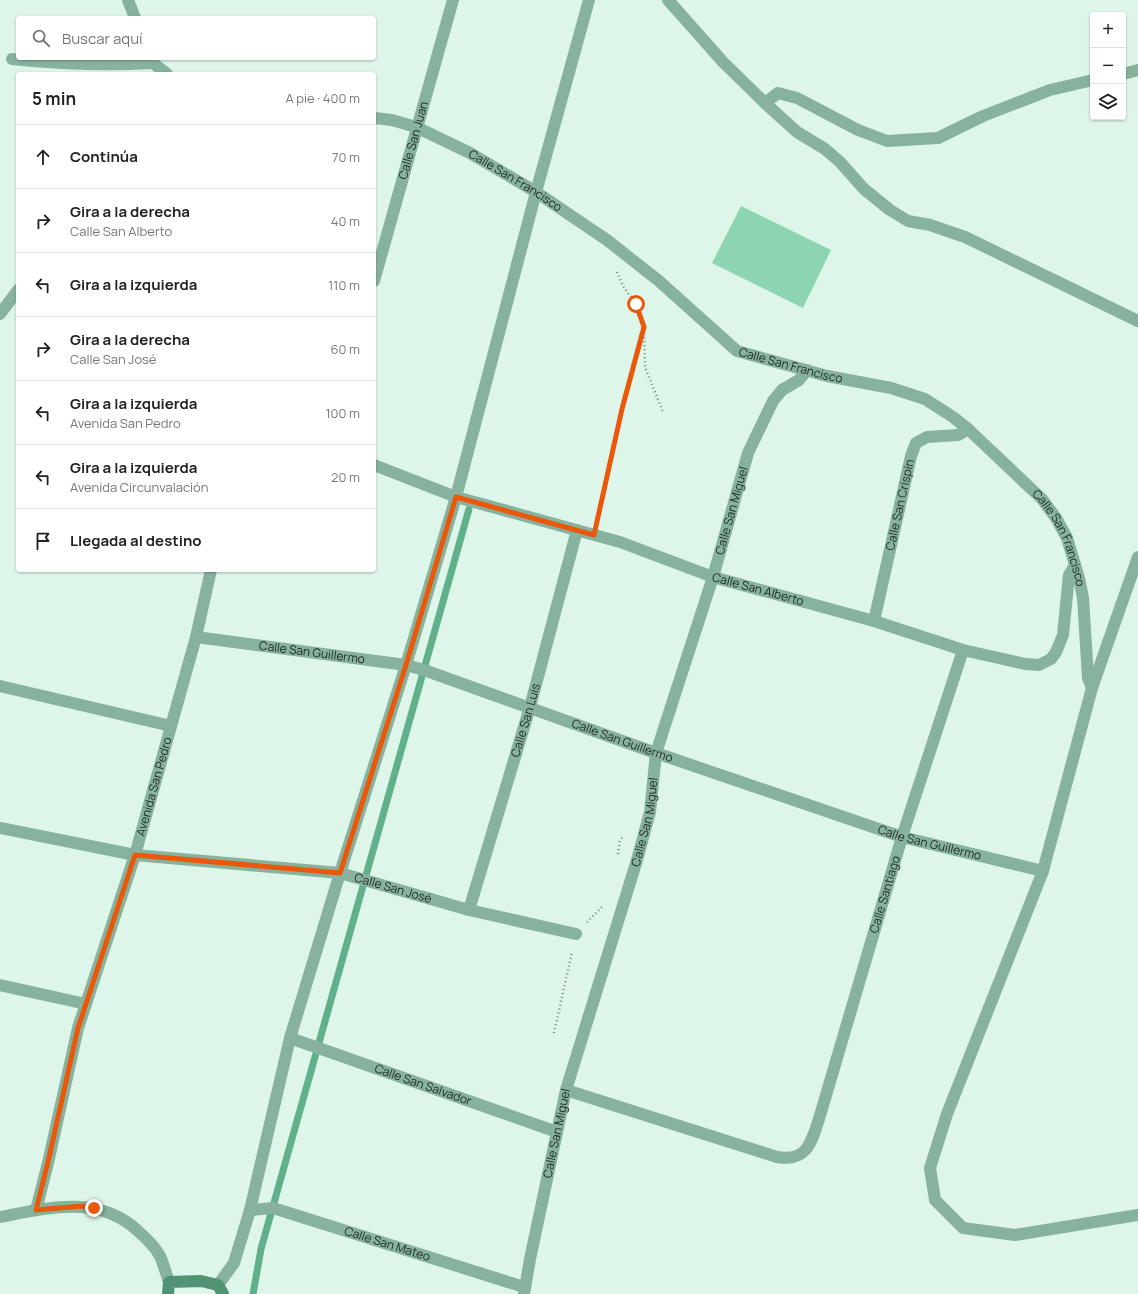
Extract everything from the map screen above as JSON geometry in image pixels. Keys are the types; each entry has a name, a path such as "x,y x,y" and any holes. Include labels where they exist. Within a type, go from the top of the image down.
{"main road":[{"path":"169,1288 200,1281 221,1290"}],"street":[{"path":"128,0 133,16"},
{"name":"Calle San Juan","path":"376,274 416,127 453,0"},
{"path":"221,1290 234,1263 250,1210 290,1038 340,873 406,665 456,497 588,0"},
{"path":"668,0 723,62 766,103 797,132 825,149 840,162 864,189 890,210 908,221 930,225 965,237 1138,321"},
{"path":"12,59 16,59"},
{"path":"22,60 97,65 152,60 165,72"},
{"path":"1126,73 1138,70"},
{"path":"766,103 778,93 797,98 858,130 887,141 938,138 983,116 1050,90 1090,81"},
{"name":"Calle San Francisco","path":"376,118 392,120 416,127 470,153 536,192 607,240 659,281 737,351 827,376 891,388 925,399 968,429 1042,499 1056,518 1067,538 1083,598 1088,678 1092,688"},
{"path":"0,314 16,293"},
{"name":"Calle San Miguel","path":"524,1290 566,1090 637,860 650,812 656,753 713,577 748,453 773,401 782,390 799,380 807,370"},
{"name":"Calle San Crispin","path":"874,622 911,456 916,443 927,437 958,435 968,429"},
{"name":"Calle San Alberto","path":"376,466 456,497 620,542 713,577 874,622 963,650 1025,664 1039,665 1051,659 1056,652 1063,635 1069,575 1075,565"},
{"name":"Calle San Luis","path":"469,910 530,707 577,530"},
{"path":"1138,558 1092,688 1042,871 945,1120 930,1168 934,1200 963,1228 1015,1235 1138,1215"},
{"name":"Avenida San Pedro","path":"36,1210 78,1028 135,855 196,637 211,572"},
{"name":"Calle San Guillermo","path":"196,637 406,665 530,707 656,753 902,837 1042,871"},
{"name":"Calle Santiago","path":"566,1090 777,1157 796,1157 808,1148 812,1140 902,837 963,650"},
{"path":"0,686 171,726"},
{"name":"Calle San José","path":"0,828 135,855 340,873 469,910 576,934"},
{"path":"0,984 86,1004"},
{"name":"Calle San Salvador","path":"290,1038 557,1132"},
{"path":"0,1217 36,1210 82,1206 112,1213 133,1226 145,1237 159,1255 169,1288"},
{"name":"Calle San Mateo","path":"250,1210 273,1208 524,1290"}],"path":[{"path":"615,269 636,304 644,327 645,367 663,412"},
{"path":"594,535 622,409 644,327"},
{"path":"618,854 620,840 625,836"},
{"path":"554,1033 576,934 606,903"}],"green space":[{"path":"741,206 831,250 803,308 712,263"}],"waterway":[{"path":"253,1294 261,1249 469,509"}],"route":[{"path":"94,1208 82,1206 36,1210 78,1028 135,855 340,873 406,665 456,497 594,535 622,409 644,327 636,304"}]}
